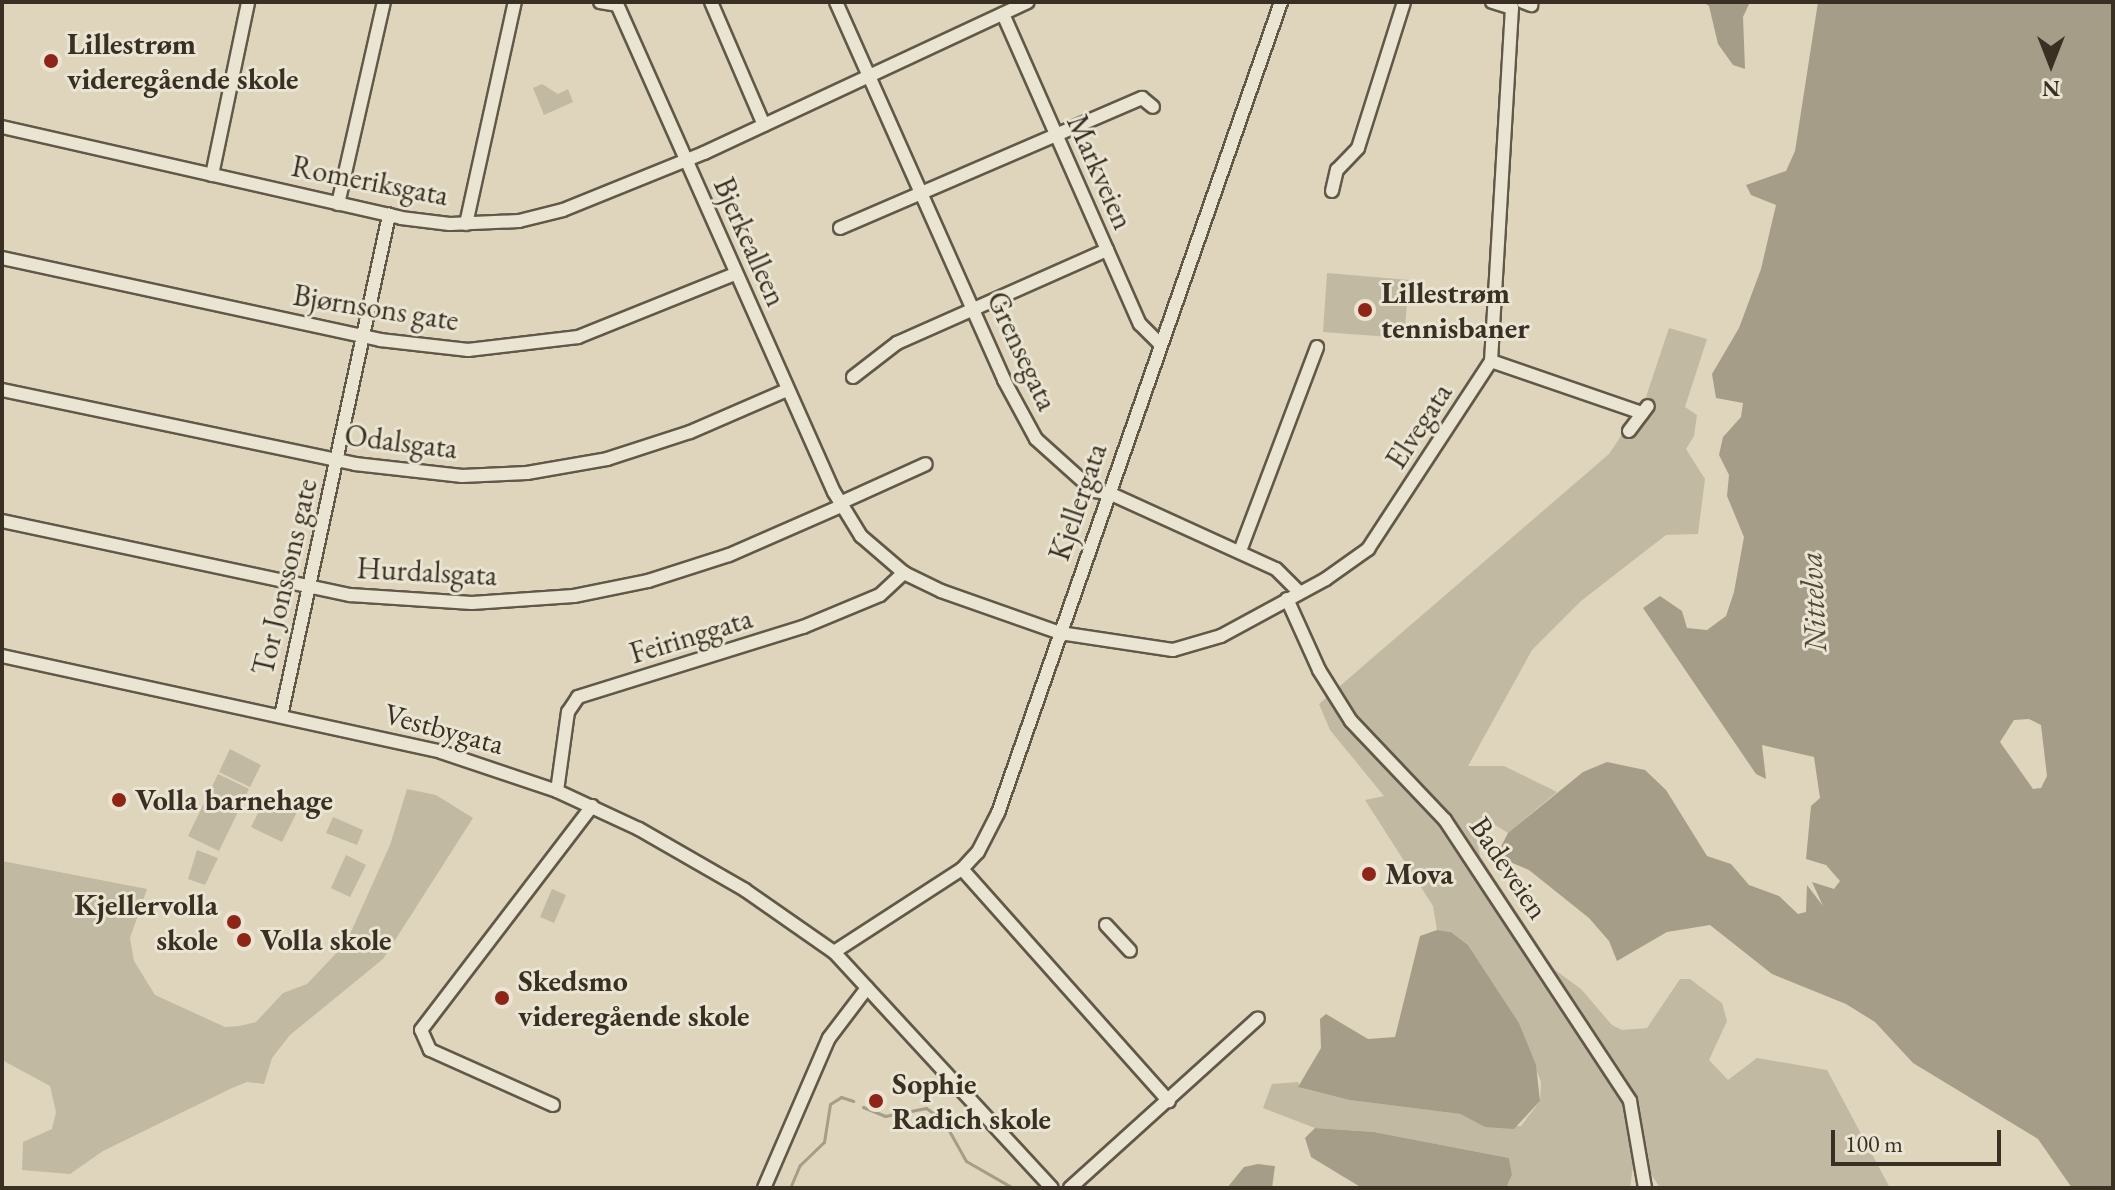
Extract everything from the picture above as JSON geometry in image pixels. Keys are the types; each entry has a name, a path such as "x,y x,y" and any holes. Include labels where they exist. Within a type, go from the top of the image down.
{"street":[{"path":"212,175 248,2"},
{"path":"338,204 384,2"},
{"path":"466,224 515,2"},
{"path":"600,2 616,4"},
{"path":"711,2 764,125"},
{"name":"Grensegata","path":"836,2 972,308 1036,439 1094,491 1109,493 1276,569 1293,596"},
{"name":"Kjellergata","path":"834,952 962,869 978,852 998,813 1281,2"},
{"path":"1332,191 1337,170 1358,148 1404,2"},
{"name":"Elvegata","path":"1060,633 1173,650 1192,647 1293,596 1368,549 1491,361 1520,4 1492,2"},
{"name":"Bjerkealleen","path":"616,4 840,505 870,545 904,573 1060,633"},
{"name":"Romeriksgata","path":"2,127 389,215 466,224 540,217 686,161 1020,4"},
{"name":"Markveien","path":"1003,14 1140,324 1160,344"},
{"path":"840,228 1142,98 1153,107"},
{"name":"Tor Jonssons gate","path":"281,716 389,215"},
{"path":"853,377 897,343 1107,250"},
{"name":"Bjørnsons gate","path":"2,258 365,337 441,349 538,345 605,329 735,274"},
{"path":"1240,551 1317,347"},
{"path":"1491,361 1645,409 1629,431"},
{"name":"Odalsgata","path":"2,390 338,461 439,475 568,467 666,441 787,390"},
{"path":"840,505 926,464"},
{"name":"Hurdalsgata","path":"2,521 310,587 436,603 574,596 693,568 840,505"},
{"name":"Feiringgata","path":"557,791 568,712 578,697 803,627 880,595 904,573"},
{"name":"Badeveien","path":"1293,596 1319,670 1351,721 1445,820 1630,1101 1645,1188"},
{"name":"Vestbygata","path":"2,656 441,752 592,806 691,857 834,952 1052,1188"},
{"path":"553,1105 430,1050 421,1030 592,806"},
{"path":"962,869 1169,1101"},
{"path":"1106,925 1130,951"},
{"path":"764,1188 829,1038 867,988"},
{"path":"1070,1188 1258,1018"}],"shaded area":[{"path":"542,84 558,94 568,89 573,102 544,115 533,88"},
{"name":"Lillestrøm tennisbaner","path":"1327,273 1409,280 1404,338 1323,332"},
{"path":"1669,328 1707,339 1685,407 1697,415 1694,436 1686,449 1705,479 1698,534 1666,535 1581,601 1532,650 1468,766 1504,766 1557,792 1508,833 1489,821 1474,822 1480,856 1555,970 1581,989 1612,1025 1622,1030 1647,1028 1680,979 1690,979 1722,1003 1727,1021 1709,1060 1728,1080 1757,1058 1827,1070 1890,1188 1660,1188 1642,1160 1634,1158 1630,1188 1506,1188 1512,1175 1509,1158 1374,1132 1315,1128 1263,1108 1272,1084 1298,1082 1301,1088 1349,1100 1460,1114 1485,1127 1521,1126 1540,1101 1541,1082 1519,1023 1468,945 1451,932 1437,930 1433,906 1365,800 1384,796 1330,730 1319,704 1609,454 1645,400"},
{"path":"230,749 261,765 250,787 219,772"},
{"path":"218,774 249,789 219,851 188,836"},
{"path":"407,789 436,795 473,818 383,959 290,1035 272,1058 264,1084 247,1082 232,1088 103,1151 70,1174 22,1170 23,1142 52,1129 56,1112 50,1086 2,1060 2,861 147,889 130,938 134,961 155,995 225,1027 240,1026 256,1022 283,993 307,984 346,943 390,845"},
{"path":"267,795 298,810 282,842 251,827"},
{"path":"333,817 363,830 357,845 326,833"},
{"path":"197,850 218,858 205,885 188,879"},
{"path":"346,855 366,865 350,897 331,888"},
{"path":"552,889 566,895 554,923 540,917"}],"water":[{"path":"1703,2 1750,2 1743,17 1745,69 1733,65 1718,44 1709,6"},
{"name":"Nittelva","path":"1818,2 2113,2 2113,1188 2072,1188 2038,1139 1913,1063 1875,1022 1846,1004 1772,974 1710,925 1667,932 1617,961 1609,941 1589,918 1529,870 1496,856 1508,833 1583,772 1607,762 1645,770 1666,790 1707,856 1731,864 1749,885 1779,896 1798,914 1806,912 1807,885 1823,906 1812,882 1834,889 1840,881 1826,865 1806,859 1811,806 1820,798 1814,757 1762,745 1766,779 1756,774 1643,608 1660,596 1682,611 1687,628 1707,630 1726,616 1734,592 1744,537 1727,496 1729,475 1719,455 1723,437 1741,417 1743,403 1716,398 1712,374 1739,328 1761,269 1776,205 1751,195 1746,185 1786,171 1795,151","holes":["2029,719 2041,725 2047,776 2041,788 2033,789 2000,742 2014,720"]},
{"path":"1437,930 1451,932 1468,945 1519,1023 1536,1065 1540,1101 1514,1129 1485,1127 1460,1114 1349,1100 1298,1087 1321,1048 1320,1019 1326,1014 1368,1039 1395,1037 1420,936"},
{"path":"1315,1128 1374,1132 1509,1158 1512,1175 1506,1188 1362,1188 1311,1157 1305,1138"},
{"path":"1258,1164 1275,1166 1272,1188 1227,1188 1244,1167"}],"waterway":[{"path":"790,1188 800,1165 824,1142 830,1104 841,1097 853,1101"},
{"path":"863,1107 885,1116 926,1108 943,1120 966,1161 1013,1188"}],"place":[{"name":"Lillestrøm videregående skole","path":"51,61"},
{"name":"Lillestrøm tennisbaner","path":"1365,310"},
{"name":"Volla barnehage","path":"119,800"},
{"name":"Mova","path":"1369,874"},
{"name":"Kjellervolla skole","path":"234,922"},
{"name":"Volla skole","path":"244,940"},
{"name":"Skedsmo videregående skole","path":"502,998"},
{"name":"Sophie Radich skole","path":"876,1101"}]}
